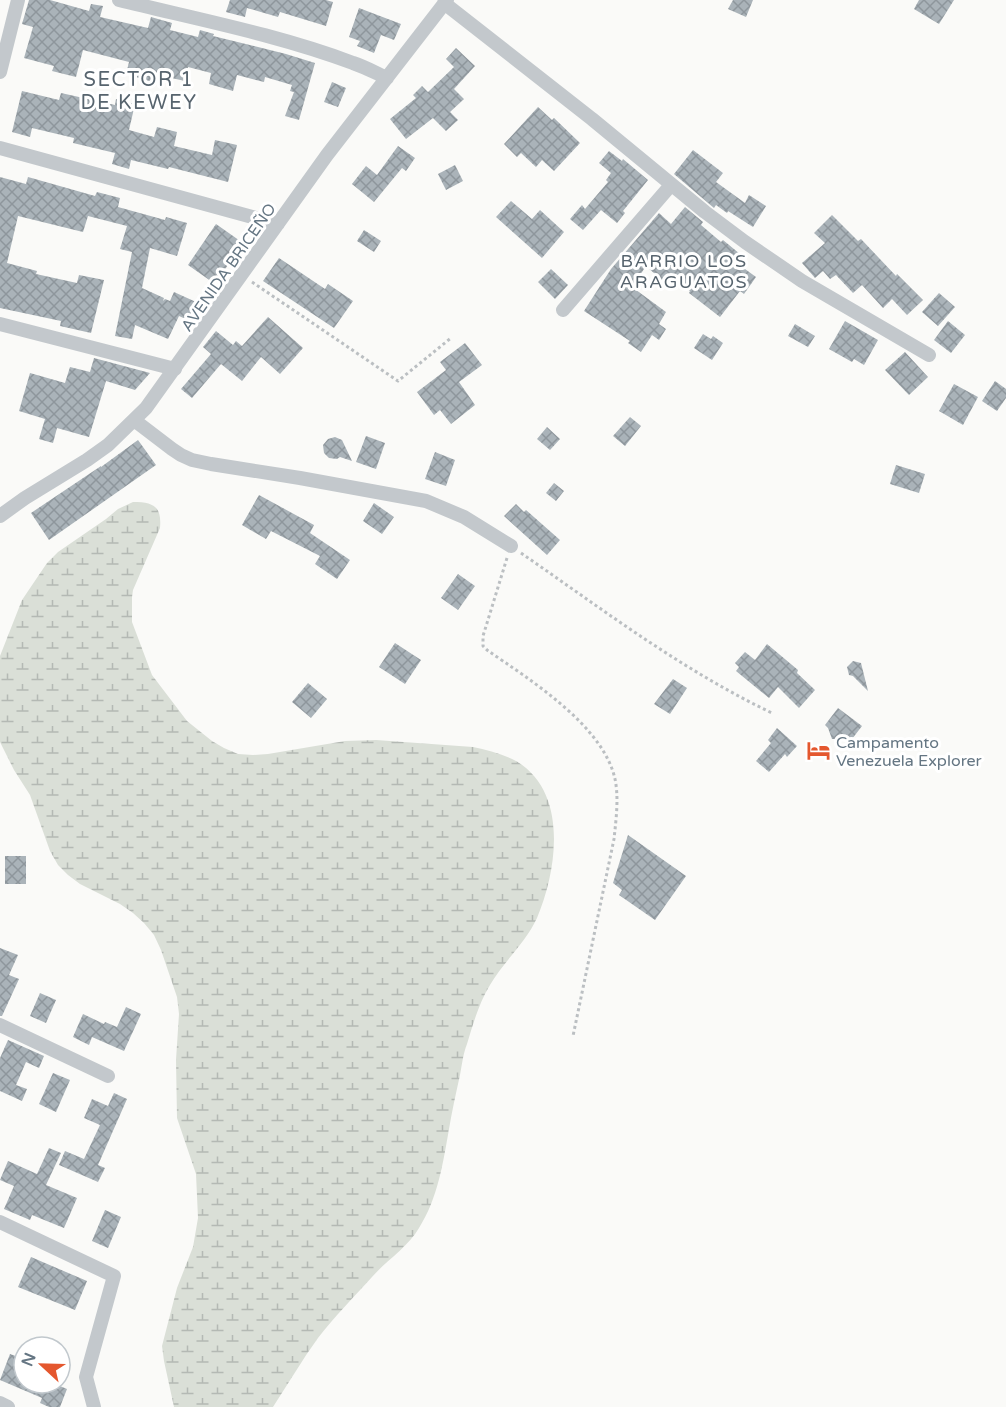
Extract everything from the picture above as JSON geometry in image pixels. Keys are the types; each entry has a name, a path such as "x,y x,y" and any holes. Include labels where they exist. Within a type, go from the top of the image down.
{"street":[{"path":"0,72 18,0"},
{"path":"119,0 295,44 354,63 387,78"},
{"path":"446,2 705,212 773,262 929,355"},
{"name":"AVENIDA BRICEÑO","path":"0,516 108,445 146,408 327,155 446,2"},
{"path":"0,148 278,224"},
{"path":"563,310 671,184"},
{"path":"0,324 175,369"},
{"path":"134,420 172,449 192,460 426,501 464,517 511,546"},
{"path":"0,1025 108,1076"},
{"path":"0,1222 114,1276 86,1377 94,1407"},
{"path":"0,1403 8,1407"}],"path":[{"path":"242,275 398,381 451,338"},
{"path":"573,1036 614,839 616,782 611,764 600,747 569,711 483,646 483,636 511,546 660,649 726,689 772,713"}],"green space":[{"path":"133,502 151,504 155,507 158,510 160,528 133,590 132,622 152,675 187,721 212,741 238,754 253,755 345,741 376,740 473,747 495,752 516,761 533,775 544,792 551,812 554,834 553,856 544,899 532,927 495,977 477,1014 464,1056 439,1180 431,1205 409,1241 324,1330 273,1407 174,1407 162,1346 177,1288 193,1247 198,1218 196,1174 177,1118 176,1060 179,1014 177,997 161,950 154,935 144,923 120,904 80,884 58,865 50,851 30,795 0,742 0,656 22,600 47,563 58,552 118,509"}],"building":[{"path":"29,0 50,0 89,11 91,4 103,6 100,17 148,28 151,17 172,23 170,30 198,37 200,30 214,34 213,36 315,63 299,120 285,116 294,92 290,91 292,85 265,77 264,82 237,75 233,91 209,84 211,73 188,67 185,81 158,75 156,83 126,74 129,62 83,50 76,77 52,71 54,66 24,58 33,27 22,24"},
{"path":"230,0 326,0 333,2 326,26 280,12 278,17 247,8 245,17 226,12"},
{"path":"733,0 753,0 746,17 728,9"},
{"path":"919,0 954,0 939,24 914,9"},
{"path":"359,8 401,24 394,40 381,35 374,53 357,46 360,41 349,37"},
{"path":"456,48 475,66 454,89 464,99 450,112 458,120 446,131 433,118 406,139 390,119 416,98 413,95 422,86 428,92 454,67 446,59"},
{"path":"332,82 346,88 338,107 324,102"},
{"path":"22,91 59,100 61,93 115,105 116,99 135,104 129,130 154,137 157,127 177,132 174,146 212,155 215,140 237,145 228,182 131,160 129,169 112,164 115,153 73,143 74,138 32,128 30,137 12,132"},
{"path":"538,107 552,120 554,118 580,143 554,171 542,160 536,167 521,153 517,157 504,144"},
{"path":"398,146 415,158 406,171 402,168 374,202 352,184 366,166 377,175"},
{"path":"693,150 723,173 716,182 745,203 749,195 766,206 753,227 716,205 714,208 674,174"},
{"path":"609,151 622,161 623,159 648,180 623,211 625,213 617,223 601,210 583,230 570,219 582,205 585,209 608,182 606,180 611,173 599,163"},
{"path":"455,165 463,181 446,190 438,174"},
{"path":"0,177 26,184 28,177 95,196 97,192 120,198 118,207 165,220 166,217 187,223 177,256 150,248 142,288 164,298 163,301 165,299 170,301 174,292 196,302 188,320 179,316 168,339 135,325 132,339 115,336 132,252 120,249 127,226 88,216 83,232 18,216 7,263 37,271 36,274 77,283 79,275 104,280 91,333 60,326 61,321 0,308"},
{"path":"511,201 532,219 540,210 564,232 542,258 496,217"},
{"path":"685,207 703,222 701,225 740,254 734,261 756,277 744,294 740,291 720,317 670,276 664,282 646,266 632,287 666,312 659,324 666,329 659,340 652,335 641,352 628,343 630,341 584,311 611,269 659,213 671,224"},
{"path":"832,215 858,241 861,239 896,276 897,274 923,300 907,315 892,299 883,308 862,285 853,293 836,275 830,279 823,271 815,278 802,263 825,243 814,233"},
{"path":"216,224 243,243 215,284 188,265"},
{"path":"364,230 381,241 374,252 357,241"},
{"path":"279,258 325,289 328,284 353,301 334,328 263,281"},
{"path":"551,269 568,285 555,299 538,282"},
{"path":"939,293 955,307 938,326 922,312"},
{"path":"268,317 303,348 280,374 261,357 242,381 221,364 192,398 181,389 211,354 203,347 216,331 233,345 236,341 242,346"},
{"path":"845,321 878,340 864,365 854,359 852,362 829,349"},
{"path":"948,321 965,335 951,353 934,340"},
{"path":"795,324 815,336 808,347 788,336"},
{"path":"703,334 711,339 713,336 723,343 712,360 694,348"},
{"path":"465,343 482,365 459,382 475,405 451,424 440,410 434,415 417,392 446,370 440,362"},
{"path":"905,352 928,377 909,395 885,370"},
{"path":"94,358 150,373 135,390 106,381 89,437 57,428 53,443 39,439 45,419 19,411 30,373 65,383 70,367 90,372"},
{"path":"995,381 1006,389 1006,398 997,411 982,401"},
{"path":"954,384 978,397 963,425 939,411"},
{"path":"630,417 641,426 625,446 613,436"},
{"path":"547,427 560,439 550,450 537,439"},
{"path":"366,436 385,443 376,469 356,462"},
{"path":"335,437 342,440 352,461 340,457 329,458 324,453 323,445 328,439"},
{"path":"138,440 156,465 49,540 31,513"},
{"path":"435,452 455,460 446,486 425,479"},
{"path":"896,465 925,474 919,493 890,484"},
{"path":"554,483 564,491 556,501 546,493"},
{"path":"259,495 314,525 310,533 350,560 337,579 315,564 320,556 271,531 266,539 242,525"},
{"path":"374,503 394,517 382,534 363,521"},
{"path":"516,504 560,540 547,555 504,516"},
{"path":"458,574 475,586 458,610 441,598"},
{"path":"395,643 421,660 405,684 379,667"},
{"path":"767,644 798,670 797,673 815,690 799,708 778,687 769,698 736,671 739,667 735,663 745,652 755,660"},
{"path":"853,661 861,663 868,691 853,676 849,675 847,667"},
{"path":"673,679 687,688 670,714 654,704"},
{"path":"308,683 327,699 311,718 292,702"},
{"path":"838,708 862,726 849,743 843,739 832,739 825,725"},
{"path":"777,728 797,746 787,757 785,754 769,772 756,761 771,743 768,740"},
{"path":"628,835 686,876 655,920 619,895 622,890 613,883"},
{"path":"5,856 26,856 26,884 5,884"},
{"path":"0,948 18,955 9,975 19,979 2,1016 0,1016"},
{"path":"40,993 56,1000 46,1023 30,1016"},
{"path":"126,1007 141,1014 124,1051 92,1037 89,1045 73,1037 83,1014 104,1024 105,1022 117,1027"},
{"path":"8,1040 44,1056 39,1068 26,1062 16,1085 27,1089 22,1101 0,1091 0,1058"},
{"path":"53,1073 70,1080 56,1112 39,1104"},
{"path":"114,1093 127,1099 98,1165 105,1168 98,1182 59,1165 65,1151 84,1159 100,1125 84,1118 92,1099 108,1106"},
{"path":"49,1148 61,1153 46,1185 77,1198 64,1228 32,1215 30,1220 4,1209 14,1186 0,1180 8,1161 37,1174"},
{"path":"105,1210 121,1217 108,1248 92,1241"},
{"path":"31,1257 87,1281 75,1310 18,1287"},
{"path":"10,1354 12,1355 12,1385 0,1380"},
{"path":"35,1395 65,1395 60,1407 49,1407 40,1403 42,1398"}],"place":[{"name":"Campamento Venezuela Explorer","path":"818,751"}],"district":[{"name":"SECTOR 1 DE KEWEY","path":"139,90"},
{"name":"BARRIO LOS ARAGUATOS","path":"684,271"}]}
